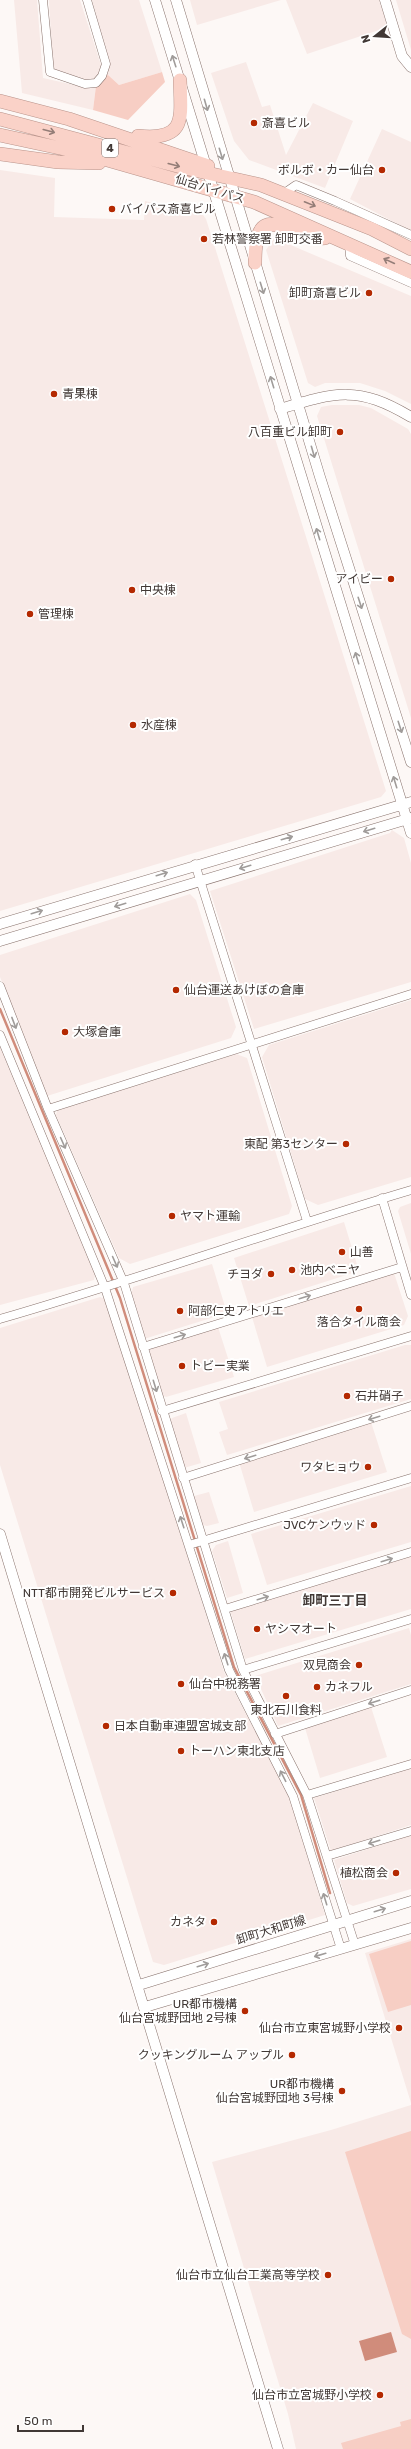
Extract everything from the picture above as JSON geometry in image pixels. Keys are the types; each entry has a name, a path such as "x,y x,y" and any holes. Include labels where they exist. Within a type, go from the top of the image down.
{"highway":[{"path":"111,133 157,138 169,134 179,121 180,80"},
{"name":"4","path":"0,101 69,119 227,176"},
{"name":"仙台バイパス","path":"0,119 209,169"},
{"name":"仙台バイパス","path":"0,135 115,163 254,202 349,243 411,272"},
{"name":"4","path":"0,154 58,162 115,163"},
{"name":"仙台バイパス","path":"227,176 261,185 372,229 411,249"},
{"path":"255,263 258,234 262,228 270,224 275,224 317,238 335,237"}],"street":[{"path":"43,0 50,72 85,84 96,82 102,76 106,64 87,0"},
{"path":"155,0 209,169 280,409 407,803 411,833"},
{"path":"176,0 227,176 411,762"},
{"path":"385,0 402,56 411,67"},
{"path":"283,194 296,186 335,201 411,235"},
{"path":"349,243 350,256 411,283"},
{"path":"280,409 298,403 341,394 360,395 377,399 411,418"},
{"path":"0,924 195,864 407,803"},
{"path":"0,941 409,818"},
{"path":"195,864 307,1222"},
{"path":"0,986 48,1110 121,1283 143,1347 243,1670 274,1734 307,1795 355,1945"},
{"path":"48,1110 411,994"},
{"path":"0,1035 106,1288 229,1670 293,1796 341,1949"},
{"path":"0,1319 106,1288 307,1222 411,1190"},
{"path":"382,1198 411,1296"},
{"path":"143,1347 402,1267"},
{"path":"162,1411 411,1336"},
{"path":"183,1478 411,1406"},
{"path":"189,1545 411,1478"},
{"path":"0,1534 139,1985 278,2449"},
{"path":"225,1609 411,1552"},
{"path":"243,1670 411,1619"},
{"path":"274,1734 411,1690"},
{"path":"307,1795 411,1764"},
{"path":"327,1856 411,1831"},
{"name":"卸町大和町線","path":"139,1985 411,1901"},
{"path":"145,2007 411,1928"}],"shaded area":[{"path":"14,0 37,0 43,78 88,88 96,86 93,110 22,93"},
{"path":"49,0 80,0 101,65 100,74 90,82 53,70"},
{"path":"92,0 139,0 162,72 119,85 107,74 110,64"},
{"path":"190,0 281,0 197,25"},
{"path":"286,0 379,0 388,27 307,54"},
{"path":"396,0 411,0 411,50"},
{"path":"246,62 262,107 270,105 286,155 313,103 353,121 325,188 249,160 234,141 211,73"},
{"path":"162,72 165,82 128,120 93,110 96,86 107,74 119,85"},
{"path":"382,129 411,142 411,231 350,199"},
{"path":"0,170 55,178 54,217 144,220 145,201 203,215 206,219 386,791 381,797 0,911"},
{"path":"274,238 411,296 411,404 385,391 360,383 325,383 315,387 308,383 266,250"},
{"path":"332,405 359,405 371,408 408,429 411,434 411,718 317,416 321,407"},
{"path":"392,830 404,838 411,863 411,982 254,1029 210,891 390,833"},
{"path":"190,894 196,900 236,1027 231,1038 47,1096 0,977 0,955"},
{"path":"411,1000 411,1177 318,1205 305,1199 262,1057 269,1045"},
{"path":"0,1044 96,1270 94,1280 0,1305"},
{"path":"236,1054 247,1058 292,1206 289,1214 130,1264 119,1258 56,1115 57,1110"},
{"path":"411,1203 411,1254 398,1211 400,1207"},
{"path":"344,1222 359,1271 249,1306 234,1258"},
{"path":"212,1264 227,1313 144,1339 131,1295 133,1287"},
{"path":"394,1273 408,1316 404,1325 267,1367 252,1317"},
{"path":"100,1297 107,1300 224,1672 290,1798 325,1915 164,1965 153,1962 0,1465 0,1328"},
{"path":"218,1327 234,1377 166,1397 162,1395 147,1350"},
{"path":"405,1345 411,1345 411,1399 227,1455 219,1432 228,1429 219,1402"},
{"path":"186,1413 201,1463 184,1468 170,1423 172,1418"},
{"path":"371,1422 387,1472 254,1512 239,1462"},
{"path":"411,1486 411,1542 267,1585 251,1534"},
{"path":"209,1492 219,1523 207,1526 203,1525 194,1496"},
{"path":"228,1541 243,1593 227,1598 212,1551 216,1545"},
{"path":"411,1554 411,1609 245,1659 230,1610"},
{"path":"409,1628 411,1635 411,1684 278,1726 255,1676"},
{"path":"371,1707 387,1757 320,1778 305,1728"},
{"path":"411,1768 411,1825 331,1851 314,1798"},
{"path":"411,1835 411,1889 353,1906 347,1903 334,1860"},
{"name":"仙台市立東宮城野小学校","path":"411,1939 411,2103 365,1953"},
{"path":"411,1941 411,2005 388,2012 369,1954"},
{"name":"仙台市立仙台工業高等学校","path":"411,2105 411,2449 296,2449 288,2414 212,2162 331,2130"},
{"path":"411,2131 411,2339 402,2334 345,2152"},
{"path":"391,2332 397,2352 365,2361 359,2341"},
{"path":"411,2419 411,2449 343,2449 341,2443 401,2426 400,2422"}],"waterway":[{"path":"0,1009 120,1298 234,1667 301,1795 330,1893"}],"place":[{"name":"斎喜ビル","path":"254,123"},
{"name":"ボルボ・カー仙台","path":"382,170"},
{"name":"バイパス斎喜ビル","path":"112,209"},
{"name":"若林警察署 卸町交番","path":"204,239"},
{"name":"卸町斎喜ビル","path":"369,293"},
{"name":"青果棟","path":"54,394"},
{"name":"八百重ビル卸町","path":"340,432"},
{"name":"アイビー","path":"391,579"},
{"name":"中央棟","path":"132,590"},
{"name":"管理棟","path":"30,614"},
{"name":"水産棟","path":"133,725"},
{"name":"仙台運送あけぼの倉庫","path":"176,990"},
{"name":"大塚倉庫","path":"65,1032"},
{"name":"東配 第3センター","path":"346,1144"},
{"name":"ヤマト運輸","path":"172,1216"},
{"name":"山善","path":"342,1252"},
{"name":"池内ベニヤ","path":"292,1270"},
{"name":"チヨダ","path":"271,1274"},
{"name":"落合タイル商会","path":"359,1309"},
{"name":"阿部仁史アトリエ","path":"180,1311"},
{"name":"トビー実業","path":"182,1366"},
{"name":"石井硝子","path":"347,1396"},
{"name":"ワタヒョウ","path":"368,1467"},
{"name":"JVCケンウッド","path":"374,1525"},
{"name":"NTT都市開発ビルサービス","path":"173,1593"},
{"name":"ヤシマオート","path":"257,1629"},
{"name":"双見商会","path":"359,1665"},
{"name":"仙台中税務署","path":"181,1684"},
{"name":"カネフル","path":"317,1687"},
{"name":"東北石川食料","path":"286,1696"},
{"name":"日本自動車連盟宮城支部","path":"106,1726"},
{"name":"トーハン東北支店","path":"181,1751"},
{"name":"植松商会","path":"396,1873"},
{"name":"カネタ","path":"214,1922"},
{"name":"UR都市機構 仙台宮城野団地 2号棟","path":"245,2011"},
{"name":"仙台市立東宮城野小学校","path":"399,2028"},
{"name":"クッキングルーム アップル","path":"292,2055"},
{"name":"UR都市機構 仙台宮城野団地 3号棟","path":"342,2091"},
{"name":"仙台市立仙台工業高等学校","path":"328,2275"},
{"name":"仙台市立宮城野小学校","path":"380,2395"}],"district":[{"name":"卸町三丁目","path":"335,1600"}]}
